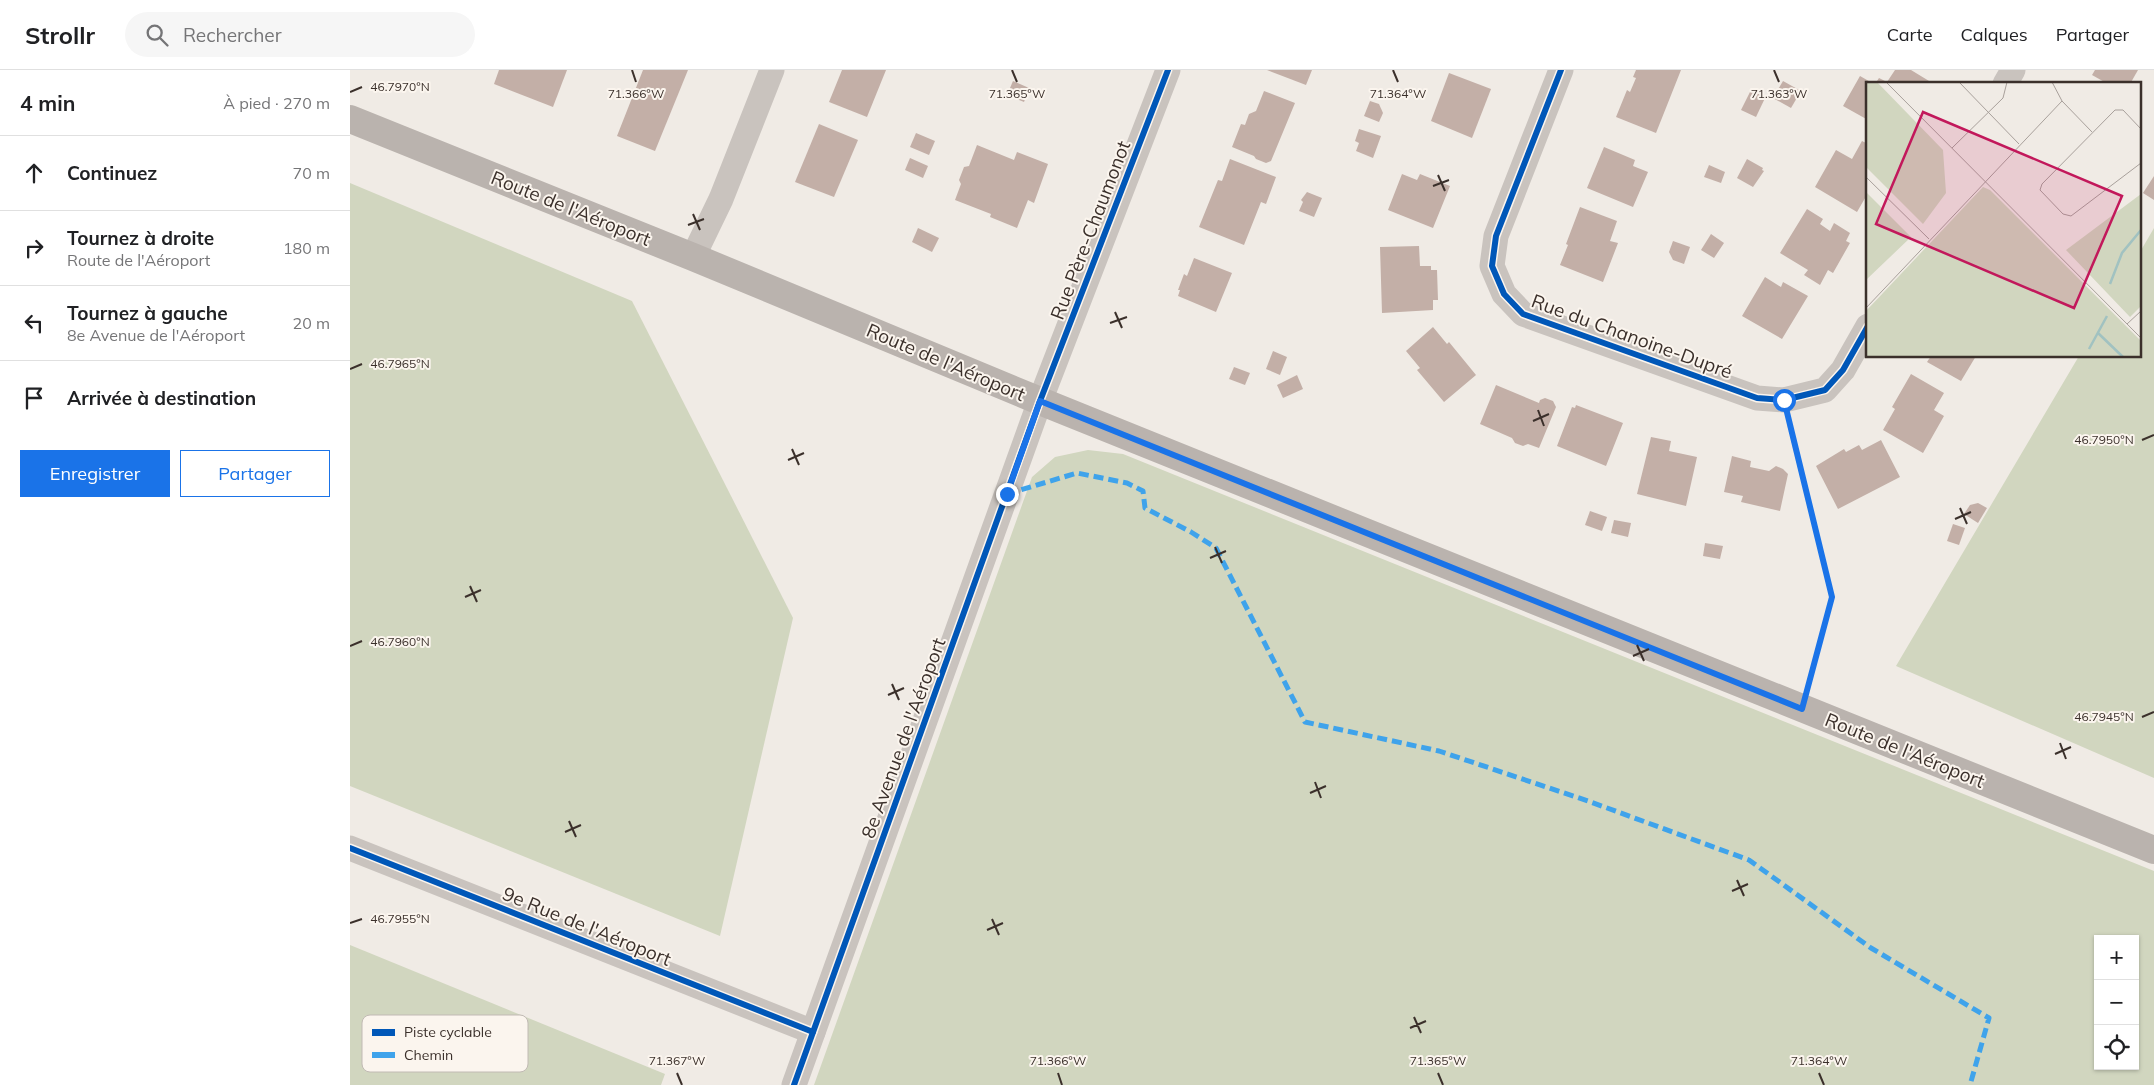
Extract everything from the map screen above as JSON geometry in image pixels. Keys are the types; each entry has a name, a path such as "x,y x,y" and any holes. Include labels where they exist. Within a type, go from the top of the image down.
{"main road":[{"name":"Route de l'Aéroport","path":"350,118 693,257 1040,401 2154,850"}],"street":[{"path":"693,257 721,199 772,70"},
{"name":"Rue Père-Chaumonot","path":"1040,401 1168,70"},
{"name":"Rue du Chanoine-Dupré","path":"1561,70 1496,236 1492,266 1504,294 1523,314 1757,398 1784,400 1826,390 1843,370 1866,330"},
{"path":"2007,82 2013,70"},
{"name":"8e Avenue de l'Aéroport","path":"794,1085 1040,401"},
{"name":"9e Rue de l'Aéroport","path":"350,848 813,1032"}],"path":[{"path":"1784,400 1832,597 1802,709"}],"green space":[{"path":"350,183 632,301 793,618 720,936 350,786"},
{"path":"2154,228 2154,778 1896,666 2078,358 2142,358 2142,249"},
{"path":"1088,450 1123,454 2154,871 2154,1085 814,1085 1032,477 1055,457"},
{"path":"350,945 521,1015 362,1015 362,1072 528,1072 528,1018 665,1074 661,1085 350,1085"}],"building":[{"path":"499,70 567,70 553,107 494,84"},
{"path":"643,70 688,70 655,151 617,136"},
{"path":"842,70 886,70 867,117 829,102"},
{"path":"1267,70 1312,70 1306,85"},
{"path":"1636,70 1681,70 1656,133 1616,117 1627,90 1630,92 1636,78 1633,77"},
{"path":"1895,70 1911,70 1931,82 1887,82"},
{"path":"2095,70 2138,70 2131,82 2104,82 2092,75"},
{"path":"1449,73 1491,89 1472,138 1431,121"},
{"path":"1860,76 1870,82 1866,82 1866,119 1843,106"},
{"path":"1879,78 1887,82 1876,82"},
{"path":"1013,81 1029,88 1024,102 1007,95"},
{"path":"1783,81 1801,91 1791,108 1773,98"},
{"path":"1751,90 1766,96 1756,117 1741,110"},
{"path":"1264,91 1295,103 1271,161 1266,163 1232,147 1241,124 1245,125 1249,114 1256,111"},
{"path":"1370,101 1379,104 1383,113 1379,122 1364,116"},
{"path":"819,124 858,140 834,197 795,182"},
{"path":"1359,129 1381,136 1373,158 1356,151 1359,143 1355,141"},
{"path":"916,133 935,141 929,155 910,147"},
{"path":"1862,141 1866,143 1866,196 1857,212 1815,187 1836,150 1852,159"},
{"path":"977,145 1014,160 1017,152 1048,164 1034,203 1028,200 1017,228 990,217 991,214 955,200 961,184 959,180 964,167 969,166"},
{"path":"1604,147 1635,160 1633,166 1648,172 1633,207 1587,188"},
{"path":"910,158 928,166 923,178 905,170"},
{"path":"1230,159 1276,177 1266,204 1261,202 1244,245 1199,227 1218,180 1222,181"},
{"path":"1747,159 1763,168 1762,170 1764,171 1753,187 1737,178"},
{"path":"1709,165 1725,172 1721,183 1704,177"},
{"path":"1402,174 1417,180 1420,174 1450,186 1433,228 1388,210"},
{"path":"2154,176 2154,200 2143,193"},
{"path":"1307,192 1322,198 1314,217 1299,211 1303,202 1301,200"},
{"path":"1580,207 1617,221 1610,241 1618,243 1603,282 1560,265"},
{"path":"1807,209 1823,219 1820,224 1830,231 1834,223 1850,233 1846,241 1850,243 1833,273 1828,270 1820,285 1804,275 1808,270 1780,253"},
{"path":"918,228 939,238 932,252 912,242"},
{"path":"1711,234 1724,243 1714,258 1701,250"},
{"path":"1673,241 1690,247 1684,264 1673,260 1669,252"},
{"path":"1419,246 1420,266 1431,266 1431,270 1437,270 1438,300 1433,300 1433,310 1382,313 1380,247"},
{"path":"1194,258 1232,273 1216,312 1178,296 1180,290 1178,290 1184,274 1187,276"},
{"path":"1765,277 1781,287 1783,282 1808,296 1782,339 1742,316"},
{"path":"1433,327 1447,344 1449,342 1476,375 1444,402 1417,370 1420,368 1406,351"},
{"path":"1273,351 1287,357 1280,375 1266,369"},
{"path":"1930,358 1975,358 1961,381 1927,362"},
{"path":"1234,367 1250,373 1245,385 1229,379"},
{"path":"1911,374 1944,393 1934,410 1944,416 1923,453 1883,430 1895,409 1892,407"},
{"path":"1297,375 1303,389 1283,398 1277,385"},
{"path":"1496,385 1539,403 1540,400 1545,398 1553,401 1556,407 1539,448 1528,444 1523,446 1515,443 1512,438 1480,424"},
{"path":"1576,405 1623,423 1606,466 1557,446 1572,407 1575,408"},
{"path":"1651,437 1671,441 1669,451 1697,457 1686,506 1637,494"},
{"path":"1881,440 1900,477 1838,509 1816,466 1844,449 1846,452 1859,445 1862,450"},
{"path":"1732,456 1751,461 1750,467 1769,471 1776,466 1788,474 1780,511 1741,502 1743,496 1724,492"},
{"path":"1978,503 1987,508 1978,523 1964,514 1970,505"},
{"path":"1590,511 1607,517 1602,531 1585,525"},
{"path":"1614,520 1631,523 1628,537 1611,533"},
{"path":"1953,524 1965,528 1959,545 1947,541"},
{"path":"1705,543 1723,546 1720,559 1703,556"}],"marked path":[{"path":"1007,494 1077,473 1127,483 1143,491 1145,508 1191,532 1216,548 1305,722 1439,751 1588,801 1749,860 1871,948 1989,1018 1970,1085"}],"cycle path":[{"path":"794,1085 1040,401 1168,70"},
{"path":"1561,70 1496,236 1492,266 1504,294 1523,314 1757,398 1784,400 1825,390 1843,370 1866,330"},
{"path":"350,848 813,1032"}],"route":[{"path":"1007,494 1040,401 1802,709 1832,597 1788,423 1784,400"}]}
